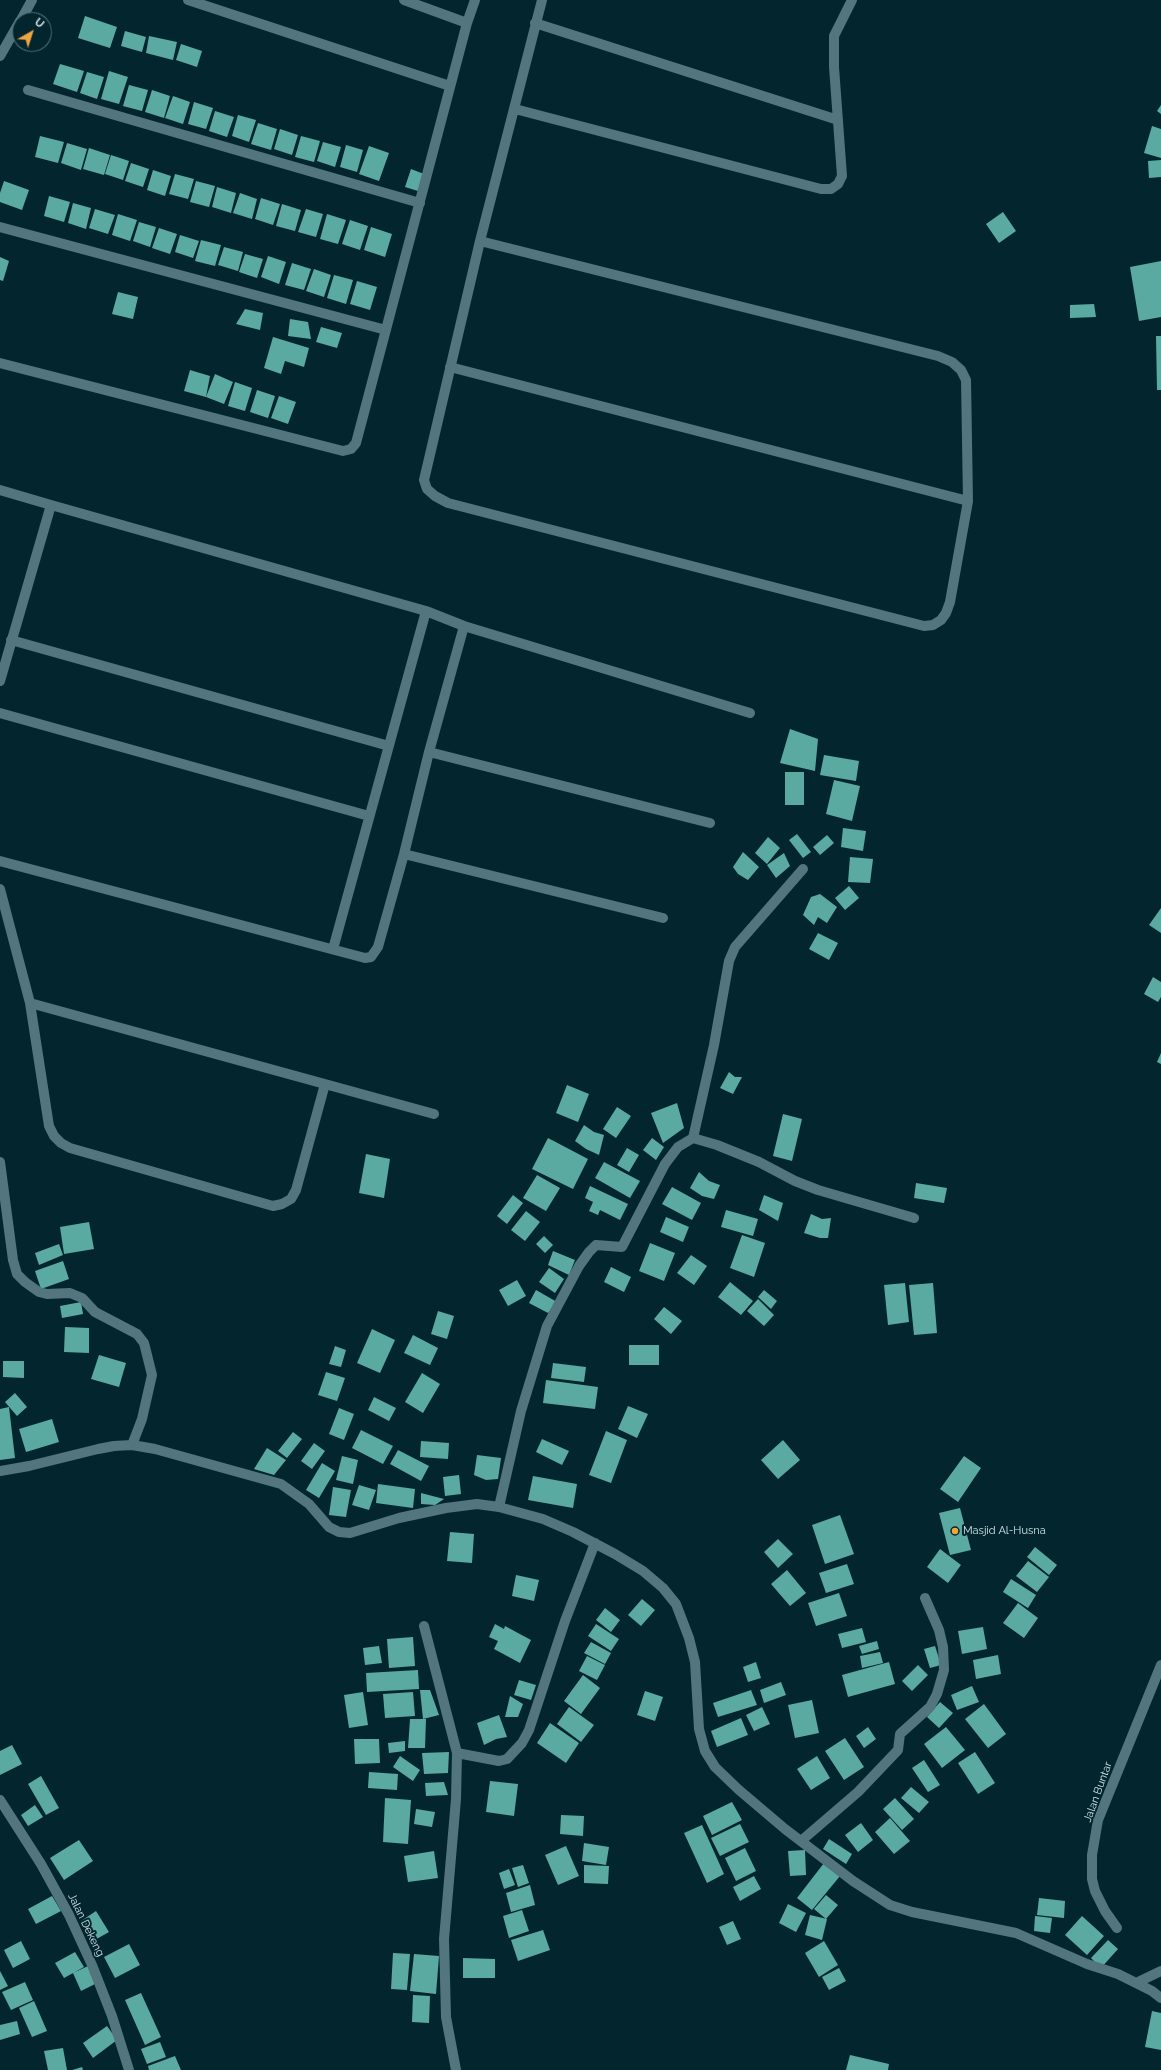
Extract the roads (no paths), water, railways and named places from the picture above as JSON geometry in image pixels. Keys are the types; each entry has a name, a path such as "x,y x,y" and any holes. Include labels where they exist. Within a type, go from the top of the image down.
{"street":[{"path":"25,12 32,0"},
{"path":"188,0 450,86"},
{"path":"404,0 467,22"},
{"path":"0,363 343,451 351,449 356,442 467,22 475,0"},
{"path":"480,241 938,356 952,362 961,370 966,380 968,501 946,613 941,620 934,625 924,626 448,503 435,496 427,489 424,480 450,367 480,241 542,0"},
{"path":"515,109 821,189 831,189 838,184 842,176 834,67 834,36 852,0"},
{"path":"535,23 838,120"},
{"path":"0,56 12,35"},
{"path":"28,90 420,203"},
{"path":"0,227 386,330"},
{"path":"450,367 968,501"},
{"path":"0,490 426,611 464,626 750,713"},
{"path":"1,675 51,505"},
{"path":"333,949 426,611"},
{"path":"0,861 365,958 375,953 404,854 464,626"},
{"path":"11,640 389,746"},
{"path":"0,713 369,816"},
{"path":"430,752 710,823"},
{"path":"404,854 663,918"},
{"path":"500,1507 521,1411 547,1326 579,1266 589,1252 596,1245 622,1247 665,1164 678,1147 693,1138 714,1045 729,961 735,947 803,869"},
{"path":"0,889 30,1003 49,1126 54,1136 61,1143 70,1148 274,1206 282,1204 290,1199 296,1190 325,1084"},
{"path":"30,1003 434,1114"},
{"path":"693,1138 717,1145 759,1162 795,1181 818,1190 914,1218"},
{"path":"0,1162 13,1260 17,1274 24,1282 39,1292 47,1294 70,1293 82,1298 95,1312 136,1334 144,1343 152,1375 142,1419 132,1445"},
{"path":"0,1471 29,1466 98,1449 132,1445 155,1449 281,1484 309,1504 328,1527 339,1532 350,1533 399,1518 446,1508 477,1504 500,1507 543,1519 595,1543 643,1571 663,1588 676,1604 689,1638 695,1662 699,1730 704,1751 715,1767 739,1790 801,1841 853,1881 890,1905 912,1912 1016,1933 1087,1964 1118,1974 1152,1991 1161,1998"},
{"path":"457,1753 499,1761 507,1758 522,1743 529,1730 565,1621 595,1543"},
{"path":"801,1841 858,1792 898,1750 900,1734 930,1707 937,1694 944,1670 943,1647 939,1630 925,1598"},
{"path":"424,1626 457,1753 456,1799 444,1940 446,2017 456,2070"},
{"name":"Jalan Buntar","path":"1117,1928 1105,1911 1095,1891 1092,1879 1092,1855 1098,1820 1161,1665"},
{"name":"Jalan Dekeng","path":"0,1800 41,1864 69,1915 92,1965 109,2008 129,2070"},
{"path":"1136,1983 1161,1971"}],"place":[{"name":"Masjid Al-Husna","path":"955,1531"}]}
